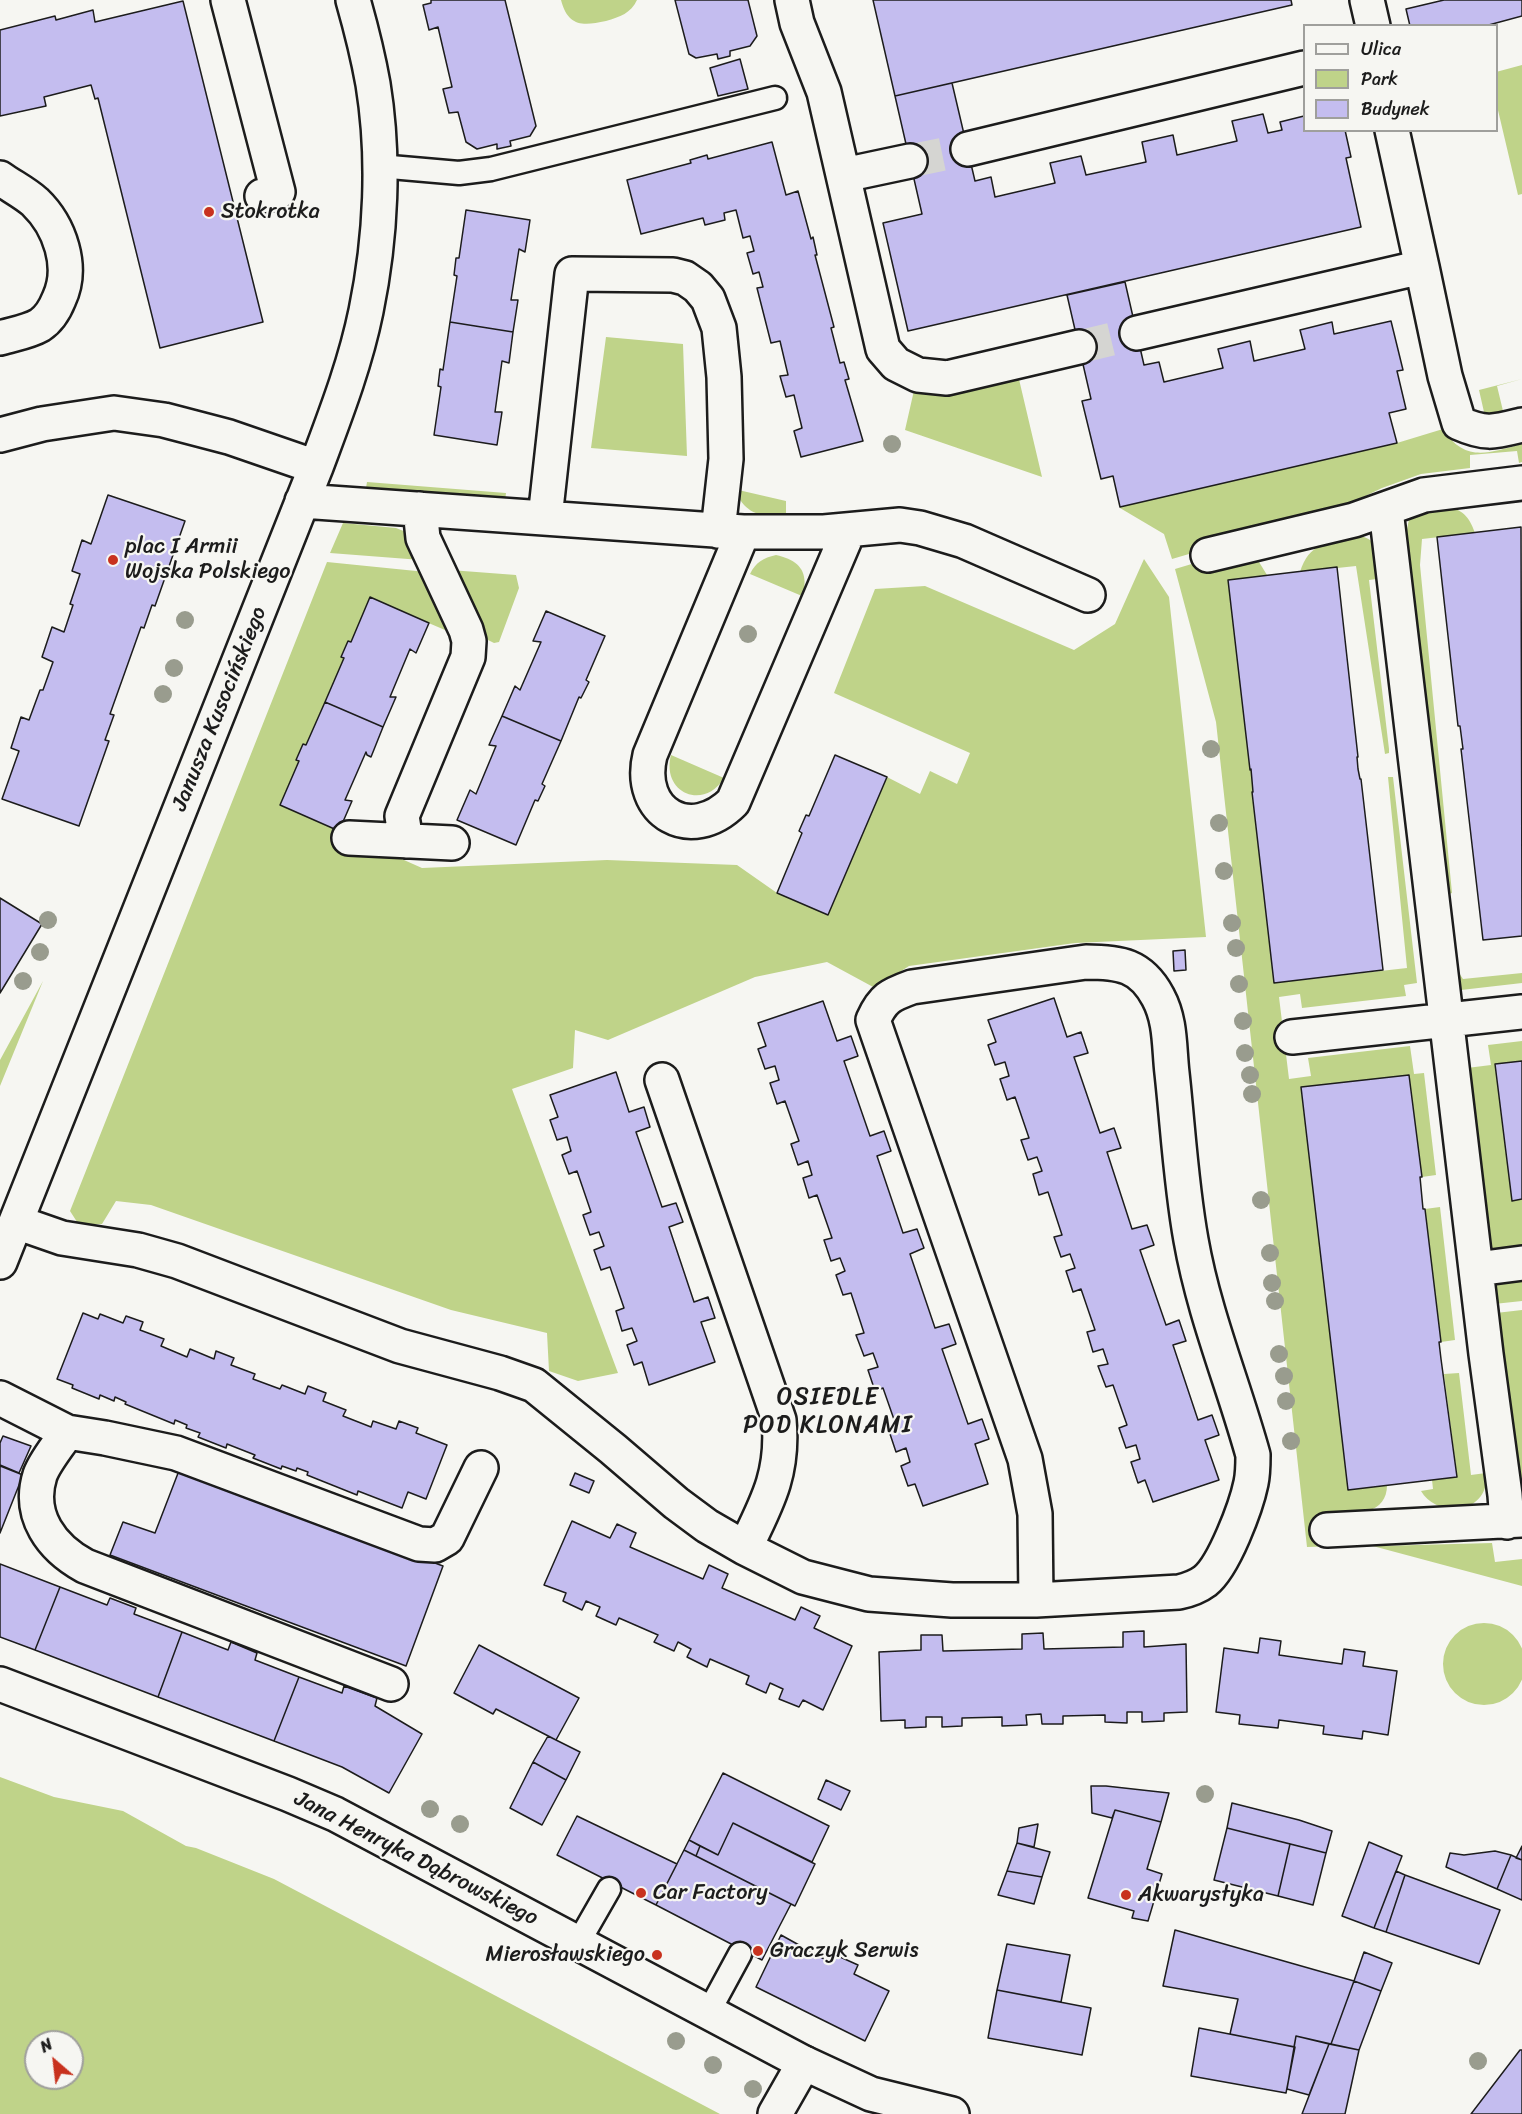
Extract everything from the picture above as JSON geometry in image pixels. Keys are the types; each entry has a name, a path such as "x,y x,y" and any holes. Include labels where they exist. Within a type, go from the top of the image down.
{"street":[{"path":"228,0 278,192 262,196"},
{"name":"Janusza Kusocińskiego","path":"0,1262 316,467 346,385 366,312 376,253 379,166 373,84 353,0"},
{"path":"792,0 797,23 824,92 883,350 896,364 918,375 947,378 1079,347"},
{"path":"1368,0 1373,24"},
{"path":"968,148 1303,68"},
{"path":"1392,132 1445,376 1459,423 1478,431 1495,431 1522,424"},
{"path":"844,175 910,161"},
{"path":"0,178 34,202 51,221 62,245 65,268 62,293 49,317 41,324 0,338"},
{"path":"1137,333 1422,267"},
{"path":"545,518 573,274 673,275 685,278 698,287 708,299 719,328 724,377 731,532 646,770 647,786 653,800 663,812 677,820 692,823 708,820 722,813 733,802 849,530"},
{"path":"0,435 42,424 114,413 164,420 220,435 316,467"},
{"path":"1208,555 1354,520 1424,495 1522,483"},
{"path":"302,501 731,532 849,530 900,525 940,533 964,541 1088,595"},
{"path":"406,841 402,816 468,657 469,649 466,630 423,537 420,509"},
{"path":"1327,1530 1514,1521 1505,1495 1486,1354 1386,510"},
{"path":"349,838 452,843"},
{"path":"16,1222 62,1239 138,1250 177,1262 400,1346 500,1373 534,1385 707,1526 745,1548 803,1576 869,1594 952,1600 1036,1600 1179,1592 1191,1589 1206,1580 1218,1565 1242,1512 1253,1471 1253,1455 1217,1345 1191,1240 1167,1020 1148,981 1134,968 1112,962 1086,962 912,987 891,994 879,1005 873,1020 1025,1459 1035,1514 1036,1600"},
{"path":"1292,1037 1448,1022 1522,1012"},
{"path":"662,1080 779,1420 781,1441 779,1466 772,1490 745,1548"},
{"path":"1477,1269 1522,1263"},
{"path":"0,1398 67,1432 176,1453 419,1544 435,1545 447,1538 481,1468"},
{"path":"67,1432 40,1474 37,1494 40,1518 46,1531 68,1557 85,1566 391,1684"},
{"name":"Jana Henryka Dąbrowskiego","path":"0,1684 316,1806 387,1841 804,2063 871,2094 952,2114"},
{"path":"775,2114 804,2063"}],"lane":[{"path":"379,166 459,173 491,169 774,98"},
{"path":"578,1943 609,1889"},
{"path":"708,2013 740,1954"}],"green space":[{"path":"561,0 637,0 632,8 620,16 606,21 584,24 572,20"},
{"path":"1522,65 1522,194 1518,195 1498,110 1498,71"},
{"path":"606,337 683,344 687,456 591,448"},
{"path":"1018,375 1042,477 905,430 915,386"},
{"path":"1522,379 1497,386 1504,415 1470,418 1484,412 1479,390"},
{"path":"1443,429 1460,447 1478,453 1522,444 1522,462 1519,463 1517,451 1470,455 1470,468 1421,474 1382,488 1355,501 1205,543 1206,549 1172,559 1164,534 1120,508 1397,443"},
{"path":"367,482 506,493 505,501 374,490 366,488"},
{"path":"734,489 786,501 786,515 761,514 749,509"},
{"path":"1445,506 1464,514 1475,533 1422,539 1420,565 1452,893 1449,894 1406,535 1409,519 1414,512"},
{"path":"343,523 396,528 406,532 421,560 330,553"},
{"path":"1353,535 1362,536 1374,543 1384,578 1369,580 1389,749 1389,753 1385,754 1356,566 1300,572 1308,555 1314,550 1327,543"},
{"path":"776,555 791,560 801,568 805,580 802,596 750,574 760,561"},
{"path":"1251,557 1259,562 1267,575 1228,581 1274,983 1407,968 1388,777 1393,777 1417,983 1404,985 1406,996 1302,1008 1300,994 1279,997 1289,1079 1311,1076 1308,1058 1410,1046 1414,1074 1424,1073 1436,1175 1422,1177 1409,1075 1301,1088 1348,1489 1387,1485 1384,1498 1379,1505 1368,1511 1320,1513 1322,1544 1372,1543 1380,1546 1492,1543 1495,1562 1522,1559 1522,1586 1369,1545 1307,1547 1216,722 1175,569 1205,560"},
{"path":"1144,559 1169,597 1206,937 1075,943 909,966 875,988 827,962 755,977 608,1040 575,1030 573,1068 512,1089 618,1373 578,1381 549,1371 547,1333 451,1310 151,1205 116,1201 102,1224 79,1225 70,1211 327,562 426,572 452,633 370,598 351,642 348,641 341,656 344,658 306,745 297,760 299,761 280,805 422,868 607,860 737,865 777,893 828,914 887,777 920,794 930,771 957,784 970,753 834,693 875,589 925,586 1074,650 1115,624"},
{"path":"450,570 516,575 519,588 499,642 494,643 478,635"},
{"path":"671,755 724,778 716,788 706,794 686,793 678,788 672,779"},
{"path":"1457,970 1463,979 1522,973 1522,983 1461,990"},
{"path":"43,981 0,1086 0,1060"},
{"path":"1522,1041 1522,1061 1495,1065 1512,1200 1522,1199 1522,1252 1493,1252 1489,1249 1467,1068 1491,1065 1488,1045"},
{"path":"1440,1207 1455,1340 1441,1342 1425,1209"},
{"path":"1522,1279 1522,1301 1494,1304 1494,1290 1499,1283"},
{"path":"1522,1310 1522,1492 1496,1313"},
{"path":"1459,1373 1471,1475 1486,1473 1485,1486 1480,1497 1472,1504 1462,1508 1450,1509 1429,1500 1421,1491 1433,1489 1432,1480 1457,1476 1444,1374"},
{"path":"1484,1623 1500,1626 1513,1635 1522,1648 1522,1680 1513,1693 1500,1702 1484,1705 1468,1702 1455,1693 1446,1680 1443,1664 1446,1648 1455,1635 1468,1626"},
{"path":"0,1777 54,1797 123,1811 186,1846 274,1879 720,2114 0,2114"}],"building":[{"path":"431,0 505,0 536,126 530,136 510,141 511,146 497,149 497,144 477,149 466,142 458,112 449,113 443,89 452,87 438,27 429,30 423,5 431,3"},
{"path":"675,0 748,0 757,36 750,46 730,51 730,56 718,59 717,54 696,58 689,54"},
{"path":"873,0 1291,0 1292,5 895,96"},
{"path":"1444,0 1522,0 1522,16 1492,24 1410,24 1406,9"},
{"path":"183,1 263,322 160,348 98,98 95,99 91,85 44,97 46,106 0,116 0,30 55,16 56,20 93,10 95,22"},
{"path":"740,59 748,89 718,96 710,68"},
{"path":"952,83 975,181 991,177 995,197 1055,183 1050,163 1081,156 1086,175 1146,162 1142,142 1173,135 1177,155 1237,141 1232,121 1263,114 1268,133 1282,130 1280,122 1303,116 1303,132 1345,132 1351,157 1346,158 1361,227 908,331 883,223 922,214 895,96"},
{"path":"772,142 786,195 798,191 811,239 813,237 817,255 815,255 834,327 831,328 840,363 844,362 849,379 845,380 863,441 801,457 794,431 802,428 794,395 786,397 780,376 788,375 780,341 771,343 757,288 763,287 759,272 753,274 747,253 754,251 750,236 743,238 736,210 724,213 725,220 705,225 703,218 641,234 627,180 691,163 690,160 707,155 708,159"},
{"path":"466,210 530,220 525,252 519,249 511,300 518,300 513,332 450,322 457,276 454,275 456,258 459,258"},
{"path":"1125,282 1144,365 1159,362 1164,382 1223,368 1218,349 1250,341 1254,361 1305,349 1300,330 1332,322 1334,334 1391,321 1403,370 1397,371 1406,409 1389,413 1397,443 1120,507 1113,476 1101,479 1082,401 1091,399 1067,295"},
{"path":"450,322 513,332 509,363 502,361 495,412 502,412 497,445 434,435 441,387 438,386 440,369 443,370"},
{"path":"108,495 185,521 155,606 152,605 144,628 141,627 110,714 114,715 105,740 109,741 79,826 2,799 19,751 11,748 21,717 29,720 53,662 42,657 52,627 64,632 73,605 70,604 80,574 72,571 82,540 91,544"},
{"path":"1521,527 1522,936 1483,940 1437,537"},
{"path":"1337,567 1358,769 1383,970 1274,983 1228,580"},
{"path":"370,597 429,623 416,653 410,649 390,697 396,697 383,727 325,702 344,658 341,657 348,641 351,642"},
{"path":"546,611 605,636 586,680 589,682 581,698 579,697 561,741 502,716 515,686 520,690 541,642 533,641"},
{"path":"325,702 383,727 371,757 366,752 345,800 352,801 339,831 280,805 299,761 296,760 303,744 306,745"},
{"path":"502,716 561,741 542,784 545,786 538,801 535,800 516,845 457,820 470,790 476,794 496,746 489,745"},
{"path":"835,755 887,777 828,915 777,893 802,833 799,831 806,815 809,816"},
{"path":"0,898 42,924 0,993"},
{"path":"1185,950 1186,970 1174,971 1173,951"},
{"path":"1054,998 1067,1037 1081,1032 1088,1053 1074,1057 1100,1133 1114,1128 1121,1148 1107,1152 1132,1229 1147,1225 1154,1245 1140,1250 1166,1325 1179,1320 1186,1341 1173,1345 1198,1420 1212,1415 1219,1435 1205,1440 1219,1480 1153,1502 1145,1480 1138,1483 1131,1462 1140,1459 1136,1445 1126,1448 1119,1428 1127,1425 1113,1385 1106,1387 1098,1366 1108,1364 1103,1349 1093,1352 1087,1332 1095,1330 1081,1289 1073,1292 1066,1271 1075,1268 1070,1254 1061,1257 1054,1237 1062,1235 1048,1192 1039,1195 1033,1174 1042,1171 1037,1157 1028,1160 1021,1140 1029,1138 1015,1097 1007,1100 1000,1079 1009,1076 1005,1062 995,1065 988,1045 996,1042 988,1020"},
{"path":"823,1001 837,1041 851,1036 858,1056 844,1061 870,1136 884,1131 891,1151 877,1156 903,1233 917,1229 924,1248 910,1254 935,1328 949,1324 956,1344 942,1349 968,1424 982,1419 989,1439 975,1444 988,1484 923,1506 915,1484 908,1486 901,1466 910,1462 906,1448 896,1452 889,1431 897,1428 883,1388 875,1391 868,1370 878,1367 873,1353 864,1356 856,1335 864,1333 851,1293 843,1295 836,1275 845,1271 840,1258 831,1261 824,1240 832,1238 817,1195 809,1198 803,1178 812,1175 808,1161 798,1165 791,1144 799,1141 785,1101 777,1104 770,1083 779,1080 775,1066 765,1069 758,1049 766,1046 758,1023"},
{"path":"1522,1061 1522,1199 1512,1201 1495,1064"},
{"path":"616,1072 629,1112 644,1107 650,1127 636,1132 662,1207 676,1203 683,1222 669,1227 694,1302 708,1297 715,1318 701,1322 715,1362 649,1385 642,1362 634,1365 627,1345 637,1341 632,1328 622,1331 616,1311 624,1308 610,1267 601,1270 594,1250 604,1246 599,1232 590,1235 583,1215 591,1212 577,1171 569,1174 562,1155 571,1151 567,1137 557,1140 550,1120 558,1117 550,1095"},
{"path":"1409,1075 1422,1177 1420,1177 1423,1209 1425,1209 1441,1342 1439,1342 1441,1359 1457,1477 1348,1490 1301,1087"},
{"path":"83,1313 98,1319 100,1314 123,1323 126,1316 143,1322 140,1330 164,1339 161,1346 187,1357 190,1349 214,1359 216,1351 234,1358 231,1365 255,1374 253,1379 280,1389 282,1385 305,1394 308,1386 326,1393 323,1401 346,1410 343,1416 371,1427 373,1421 396,1429 399,1421 418,1428 416,1433 447,1445 426,1499 408,1492 402,1508 358,1491 357,1495 307,1475 308,1472 282,1466 281,1469 227,1444 226,1448 198,1437 200,1433 186,1428 187,1425 175,1420 174,1424 125,1404 126,1402 115,1397 114,1401 100,1395 99,1399 72,1388 73,1385 57,1379"},
{"path":"3,1436 31,1446 19,1473 0,1465 0,1443"},
{"path":"0,1466 23,1475 0,1533"},
{"path":"180,1468 443,1566 406,1666 110,1555 123,1522 155,1533"},
{"path":"575,1473 594,1481 589,1493 570,1485"},
{"path":"572,1521 610,1538 617,1524 636,1533 630,1547 703,1579 709,1565 728,1574 722,1588 795,1620 801,1607 820,1616 814,1628 852,1646 823,1710 803,1700 799,1707 779,1699 783,1689 770,1683 766,1693 746,1684 749,1676 710,1659 707,1667 687,1657 691,1649 678,1642 674,1651 654,1642 658,1635 619,1618 616,1625 596,1616 600,1607 586,1601 582,1610 563,1601 566,1593 544,1585"},
{"path":"0,1564 60,1587 35,1650 0,1637"},
{"path":"60,1587 107,1605 110,1598 136,1608 134,1614 182,1632 158,1697 35,1650"},
{"path":"1144,1631 1144,1647 1186,1644 1187,1712 1164,1713 1164,1721 1142,1722 1142,1712 1127,1712 1127,1723 1105,1722 1105,1715 1063,1716 1063,1724 1042,1724 1041,1714 1026,1715 1027,1725 1002,1726 1002,1717 962,1718 962,1726 942,1727 942,1717 926,1717 926,1727 905,1728 905,1720 881,1721 879,1652 921,1650 921,1635 942,1635 943,1651 1022,1649 1022,1634 1043,1633 1044,1649 1123,1647 1123,1632"},
{"path":"182,1632 228,1650 231,1642 257,1653 255,1660 299,1677 274,1741 158,1697"},
{"path":"1260,1638 1281,1641 1279,1655 1342,1664 1344,1649 1365,1652 1363,1666 1397,1671 1388,1735 1363,1731 1362,1739 1323,1734 1324,1726 1279,1720 1278,1728 1239,1724 1240,1715 1216,1712 1224,1648 1258,1653"},
{"path":"479,1645 579,1698 556,1740 496,1709 493,1714 454,1693"},
{"path":"299,1677 342,1693 344,1686 377,1698 375,1706 422,1734 389,1793 342,1767 274,1741"},
{"path":"548,1736 580,1752 566,1780 533,1762"},
{"path":"533,1762 566,1780 542,1825 510,1808"},
{"path":"723,1773 829,1826 812,1862 733,1823 718,1855 689,1840"},
{"path":"826,1780 850,1791 841,1810 818,1799"},
{"path":"1091,1786 1169,1793 1161,1822 1115,1810 1112,1818 1092,1813"},
{"path":"1232,1803 1332,1831 1326,1853 1227,1828"},
{"path":"1115,1810 1161,1822 1147,1869 1162,1874 1148,1921 1132,1918 1134,1911 1088,1898"},
{"path":"577,1816 677,1864 656,1905 557,1855"},
{"path":"733,1823 815,1864 795,1906 696,1856 700,1846 718,1855"},
{"path":"1038,1824 1034,1847 1017,1843 1019,1828"},
{"path":"1227,1828 1290,1844 1278,1896 1214,1880"},
{"path":"689,1840 700,1846 696,1856 684,1850"},
{"path":"1369,1842 1402,1856 1374,1928 1342,1916"},
{"path":"1017,1843 1050,1852 1042,1877 1007,1871"},
{"path":"1290,1844 1326,1853 1313,1905 1278,1896"},
{"path":"1522,1846 1522,1860 1516,1858"},
{"path":"684,1850 791,1904 762,1960 656,1905"},
{"path":"1495,1851 1511,1855 1497,1889 1446,1867 1450,1853 1464,1855"},
{"path":"1511,1855 1522,1860 1522,1900 1497,1889"},
{"path":"1007,1871 1042,1877 1034,1904 998,1895"},
{"path":"1396,1871 1405,1875 1386,1932 1374,1928"},
{"path":"1405,1875 1500,1910 1479,1964 1386,1932"},
{"path":"1175,1930 1354,1981 1331,2044 1296,2036 1294,2047 1230,2034 1238,1999 1163,1986"},
{"path":"781,1935 826,1960 829,1952 858,1965 854,1974 889,1991 865,2041 756,1987"},
{"path":"1007,1944 1070,1955 1061,2002 997,1990"},
{"path":"1364,1952 1392,1963 1381,1991 1354,1981"},
{"path":"1354,1981 1381,1991 1359,2050 1331,2044"},
{"path":"997,1990 1091,2008 1082,2055 988,2038"},
{"path":"1199,2028 1295,2047 1286,2093 1191,2076"},
{"path":"1296,2036 1329,2044 1309,2095 1287,2089"},
{"path":"1329,2044 1359,2050 1345,2114 1302,2114"},
{"path":"1522,2050 1522,2114 1471,2114"}],"tunnel":[{"path":"910,161 968,149"},
{"path":"1079,347 1137,333"}],"place":[{"name":"Stokrotka","path":"209,212"},
{"name":"plac I Armii Wojska Polskiego","path":"113,560"},
{"name":"Car Factory","path":"641,1893"},
{"name":"Akwarystyka","path":"1126,1895"},
{"name":"Graczyk Serwis","path":"758,1951"},
{"name":"Mierosławskiego","path":"657,1955"}],"district":[{"name":"OSIEDLE POD KLONAMI","path":"828,1412"}]}
